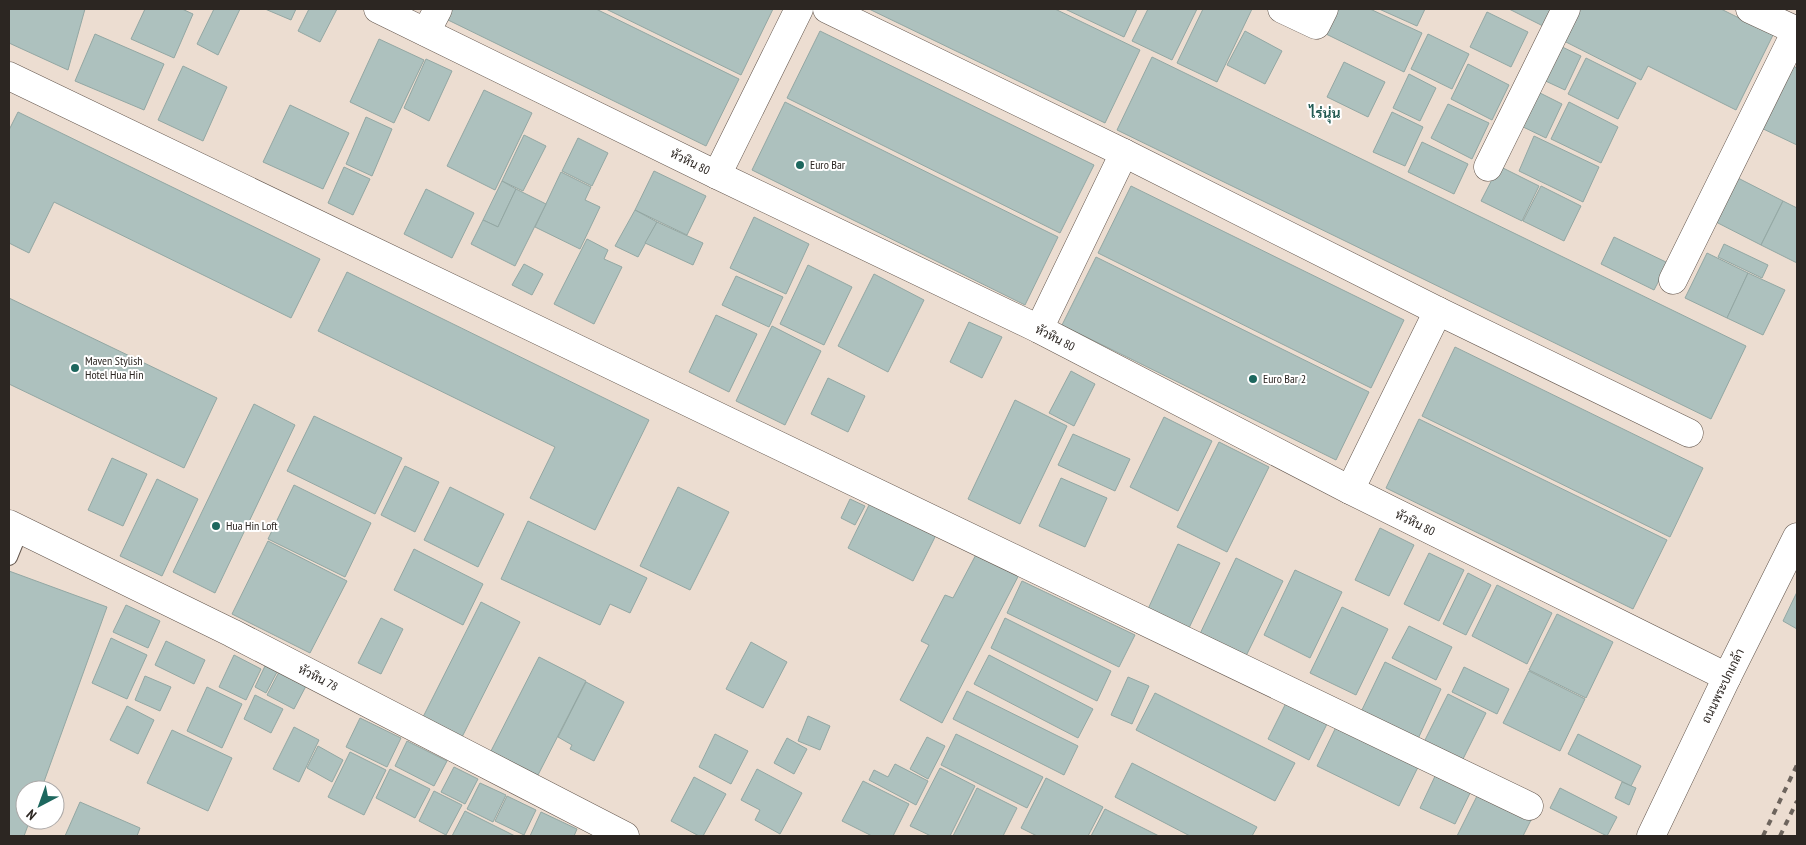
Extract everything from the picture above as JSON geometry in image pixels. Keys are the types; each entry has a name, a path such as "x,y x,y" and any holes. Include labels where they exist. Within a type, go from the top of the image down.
{"street":[{"name":"หัวหิน 80","path":"378,9 432,20 717,175 1039,329 1350,490 1727,676"},
{"path":"717,175 799,9"},
{"path":"827,9 1124,152 1438,311 1690,432"},
{"path":"1282,9 1320,17"},
{"path":"1488,166 1566,9"},
{"path":"1673,280 1797,30 1750,9"},
{"path":"9,76 1529,806"},
{"path":"1039,329 1124,152"},
{"path":"1350,490 1438,311"},
{"name":"หัวหิน 78","path":"14,527 232,633 625,836"},
{"name":"ถนนพระปกเกล้า","path":"1651,836 1727,676 1797,537"}],"lane":[{"path":"9,557 14,527"}],"building":[{"path":"9,9 85,9 68,70 9,43"},
{"path":"145,9 182,9 193,14 174,58 131,39"},
{"path":"214,9 240,9 218,55 197,44"},
{"path":"265,9 296,9 291,20"},
{"path":"309,9 337,9 320,42 298,31"},
{"path":"451,9 596,9 739,79 706,146 446,19"},
{"path":"606,9 773,9 741,75"},
{"path":"869,9 1055,9 1140,50 1105,123"},
{"path":"1065,9 1137,9 1124,37"},
{"path":"1148,9 1197,9 1172,60 1132,41"},
{"path":"1203,9 1252,9 1217,82 1177,63"},
{"path":"1338,9 1370,9 1422,33 1404,72 1326,34"},
{"path":"1379,9 1425,9 1417,26"},
{"path":"1509,9 1552,9 1543,26"},
{"path":"1577,9 1721,9 1773,35 1736,110 1648,66 1641,80 1562,40"},
{"path":"1487,12 1528,32 1511,67 1470,47"},
{"path":"820,31 1094,165 1060,233 787,98"},
{"path":"1245,31 1282,51 1265,84 1227,65"},
{"path":"95,34 164,64 144,110 75,81"},
{"path":"1428,34 1469,54 1452,89 1411,69"},
{"path":"379,39 424,60 394,123 350,102"},
{"path":"1556,44 1581,56 1565,90 1539,78"},
{"path":"1152,57 1746,346 1711,419 1117,130"},
{"path":"1586,58 1636,83 1618,119 1568,94"},
{"path":"426,59 452,71 429,121 404,108"},
{"path":"1344,62 1385,82 1368,117 1327,97"},
{"path":"1786,63 1797,68 1797,145 1757,126"},
{"path":"1468,64 1509,85 1492,120 1451,99"},
{"path":"183,66 227,87 203,141 158,120"},
{"path":"1409,74 1436,88 1420,121 1393,108"},
{"path":"484,90 532,113 495,190 447,166"},
{"path":"1534,90 1562,104 1546,138 1517,124"},
{"path":"785,102 1058,237 1025,305 752,170"},
{"path":"1569,102 1618,127 1601,163 1551,139"},
{"path":"1448,104 1489,123 1472,159 1431,138"},
{"path":"290,105 349,133 323,189 263,162"},
{"path":"18,112 320,259 291,318 54,202 29,253 9,243 9,130"},
{"path":"1392,112 1423,127 1405,166 1373,152"},
{"path":"366,117 392,129 372,176 346,164"},
{"path":"524,135 546,146 523,191 502,181"},
{"path":"1534,136 1599,167 1583,202 1519,171"},
{"path":"578,138 608,153 592,186 562,171"},
{"path":"1422,142 1468,164 1454,194 1408,172"},
{"path":"1499,166 1539,186 1522,221 1481,201"},
{"path":"344,167 370,179 353,215 328,203"},
{"path":"654,171 706,196 687,235 635,210"},
{"path":"561,172 591,187 585,200 600,207 580,249 535,227"},
{"path":"1736,177 1783,201 1761,245 1714,221"},
{"path":"502,181 516,189 498,227 483,220"},
{"path":"1131,186 1404,320 1371,388 1098,253"},
{"path":"1541,186 1581,206 1564,241 1523,221"},
{"path":"426,189 474,213 452,258 404,234"},
{"path":"516,189 546,204 515,266 471,244 483,220 498,227"},
{"path":"1783,201 1797,208 1797,263 1761,245"},
{"path":"635,210 657,222 638,257 615,246"},
{"path":"754,217 809,244 786,294 730,268"},
{"path":"657,222 703,243 693,265 645,243"},
{"path":"1614,237 1668,263 1654,290 1601,264"},
{"path":"587,239 608,250 604,259 622,267 594,324 554,304"},
{"path":"1724,244 1768,265 1762,278 1718,257"},
{"path":"1707,253 1748,273 1727,318 1685,298"},
{"path":"1096,257 1369,392 1336,460 1062,325"},
{"path":"524,264 543,274 532,295 512,285"},
{"path":"808,265 852,287 824,345 780,324"},
{"path":"347,272 649,420 595,530 530,498 555,447 318,331"},
{"path":"1748,273 1785,290 1763,335 1727,318"},
{"path":"874,274 924,300 888,372 838,346"},
{"path":"736,276 783,297 769,327 722,305"},
{"path":"9,298 217,398 184,468 9,384"},
{"path":"716,315 757,334 729,392 689,372"},
{"path":"969,322 1002,337 982,378 950,362"},
{"path":"772,326 821,351 785,425 736,401"},
{"path":"1455,347 1703,468 1670,537 1422,416"},
{"path":"1071,371 1095,384 1074,426 1049,413"},
{"path":"828,378 865,396 848,432 811,414"},
{"path":"1015,400 1067,426 1020,524 968,499"},
{"path":"254,404 295,425 215,593 173,572"},
{"path":"314,416 402,458 375,514 287,471"},
{"path":"1164,417 1212,441 1178,511 1130,487"},
{"path":"1419,419 1667,540 1633,609 1386,488"},
{"path":"1073,434 1130,459 1115,491 1058,465"},
{"path":"1219,442 1269,467 1227,552 1177,527"},
{"path":"112,458 147,474 123,526 88,510"},
{"path":"405,466 439,482 415,532 381,515"},
{"path":"1061,478 1107,498 1085,547 1039,526"},
{"path":"157,479 198,499 162,576 120,556"},
{"path":"294,485 371,523 345,577 268,539"},
{"path":"450,487 504,514 478,567 424,540"},
{"path":"678,487 729,512 690,590 640,566"},
{"path":"850,499 865,506 855,525 841,518"},
{"path":"871,501 937,533 913,581 848,548"},
{"path":"528,521 647,578 630,613 610,604 600,625 501,579"},
{"path":"1380,528 1414,545 1389,596 1355,580"},
{"path":"268,541 347,581 310,653 232,614"},
{"path":"1178,544 1220,563 1189,628 1148,609"},
{"path":"980,547 1022,569 942,723 900,700 929,645 921,641 945,595 953,598"},
{"path":"414,549 483,584 463,625 394,590"},
{"path":"1429,553 1464,570 1439,621 1404,604"},
{"path":"1236,558 1283,581 1244,660 1198,638"},
{"path":"1295,570 1342,592 1310,658 1264,635"},
{"path":"9,571 107,607 45,780 15,780 15,830 26,830 24,836 9,836"},
{"path":"1468,573 1491,585 1466,635 1443,624"},
{"path":"1022,581 1135,635 1119,667 1007,613"},
{"path":"1497,585 1552,613 1527,664 1472,636"},
{"path":"1797,592 1797,629 1783,621"},
{"path":"481,602 520,622 461,739 422,719"},
{"path":"126,605 160,621 148,648 113,632"},
{"path":"1342,607 1388,629 1356,695 1310,673"},
{"path":"1557,614 1613,642 1586,698 1529,670"},
{"path":"381,618 403,629 381,674 358,663"},
{"path":"1005,618 1111,671 1097,701 991,648"},
{"path":"1409,626 1452,647 1436,680 1392,658"},
{"path":"111,638 147,655 127,699 92,683"},
{"path":"166,641 205,660 194,684 155,665"},
{"path":"751,642 787,662 763,708 726,689"},
{"path":"234,655 261,669 246,700 219,687"},
{"path":"989,655 1093,709 1078,738 974,684"},
{"path":"539,657 586,681 538,775 491,751"},
{"path":"1385,662 1441,689 1417,741 1360,714"},
{"path":"265,666 277,672 266,693 255,687"},
{"path":"1464,667 1509,689 1497,714 1452,692"},
{"path":"1529,671 1585,699 1560,751 1503,723"},
{"path":"279,672 306,686 294,709 267,695"},
{"path":"145,676 171,687 160,711 135,700"},
{"path":"1128,677 1149,686 1132,724 1111,715"},
{"path":"586,682 624,702 594,761 570,749 572,745 558,737"},
{"path":"207,687 242,704 222,748 187,731"},
{"path":"967,691 1078,746 1064,775 953,719"},
{"path":"1155,693 1295,763 1275,801 1136,730"},
{"path":"1448,694 1486,713 1461,763 1423,744"},
{"path":"255,695 283,709 271,733 244,719"},
{"path":"1286,703 1327,724 1309,760 1268,739"},
{"path":"127,706 154,720 138,754 110,740"},
{"path":"808,716 830,726 820,750 798,741"},
{"path":"360,718 401,738 387,767 346,747"},
{"path":"1337,725 1419,765 1399,806 1317,766"},
{"path":"294,727 319,740 299,782 273,769"},
{"path":"172,730 232,758 208,811 147,783"},
{"path":"715,734 748,751 731,784 699,767"},
{"path":"956,734 1043,777 1027,808 941,765"},
{"path":"1578,734 1641,766 1631,786 1568,754"},
{"path":"927,737 945,746 928,779 910,769"},
{"path":"787,738 807,749 794,774 774,763"},
{"path":"407,741 447,761 434,786 395,766"},
{"path":"318,746 343,760 332,782 307,768"},
{"path":"350,752 386,770 364,815 328,797"},
{"path":"1132,763 1257,827 1252,836 1190,836 1115,797"},
{"path":"895,764 928,781 916,805 869,780 874,770 888,777"},
{"path":"454,767 478,779 465,804 441,792"},
{"path":"940,768 975,786 950,836 931,836 910,826"},
{"path":"390,769 430,789 415,818 376,798"},
{"path":"757,769 802,793 780,834 755,820 760,810 741,800"},
{"path":"1437,772 1472,789 1455,824 1420,808"},
{"path":"694,777 726,794 703,836 699,836 671,821"},
{"path":"1046,778 1103,807 1088,836 1037,836 1021,828"},
{"path":"863,781 909,804 893,836 872,836 842,821"},
{"path":"1622,782 1636,788 1629,805 1615,798"},
{"path":"480,783 506,795 493,822 467,809"},
{"path":"977,788 1017,808 1003,836 953,836"},
{"path":"1560,788 1617,817 1607,836 1550,808"},
{"path":"1480,790 1533,816 1523,836 1457,836"},
{"path":"434,791 462,805 446,835 419,821"},
{"path":"507,796 536,810 524,835 495,821"},
{"path":"80,802 140,828 137,836 65,836"},
{"path":"1105,809 1159,836 1091,836"},
{"path":"465,811 515,836 452,836"},
{"path":"541,812 577,829 574,836 530,836"}],"railway":[{"path":"1763,836 1797,765"},
{"path":"1780,836 1797,801"}],"place":[{"name":"Euro Bar","path":"800,165"},
{"name":"Maven Stylish Hotel Hua Hin","path":"75,368"},
{"name":"Euro Bar 2","path":"1253,379"},
{"name":"Hua Hin Loft","path":"216,526"}],"district":[{"name":"ไร่นุ่น","path":"1325,113"}]}
